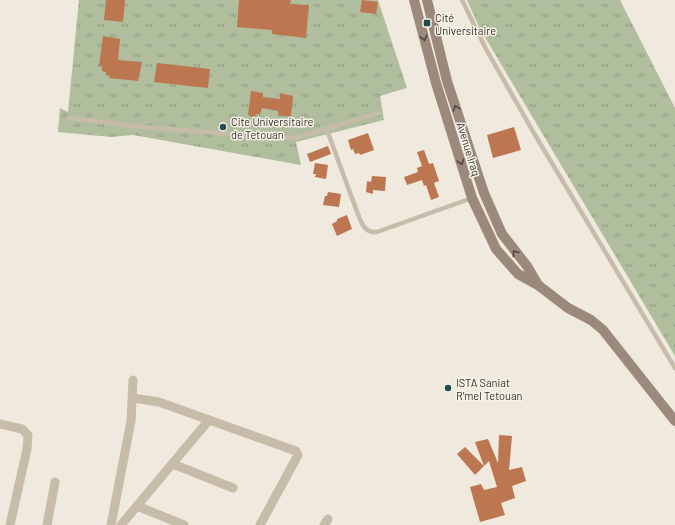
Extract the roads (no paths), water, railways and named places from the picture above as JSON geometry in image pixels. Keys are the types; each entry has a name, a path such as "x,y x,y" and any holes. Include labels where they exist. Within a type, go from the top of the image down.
{"street":[{"name":"Avenue Iraq","path":"414,0 436,83 472,198 490,238 502,256 518,274 538,285 603,330 675,421"},
{"name":"Avenue Iraq","path":"427,0 447,81 484,193 502,234 527,266 538,285"},
{"path":"111,525 131,421 133,380"},
{"path":"133,398 158,402 298,452 260,525"},
{"path":"121,525 209,420"},
{"path":"0,424 22,429 28,435 27,449 10,525"},
{"path":"172,464 233,488"},
{"path":"47,525 55,482"},
{"path":"137,506 184,525"}],"lane":[{"path":"462,0 486,49 535,135 675,368"},
{"path":"69,118 152,128 265,138 296,138 380,113"},
{"path":"327,130 359,217 368,232 377,232 472,198"}],"place":[{"name":"Cité Universitaire","path":"427,23"},
{"name":"Cite Universitaire de Tetouan","path":"223,127"},
{"name":"ISTA Saniat R’mel Tetouan","path":"448,388"}]}
